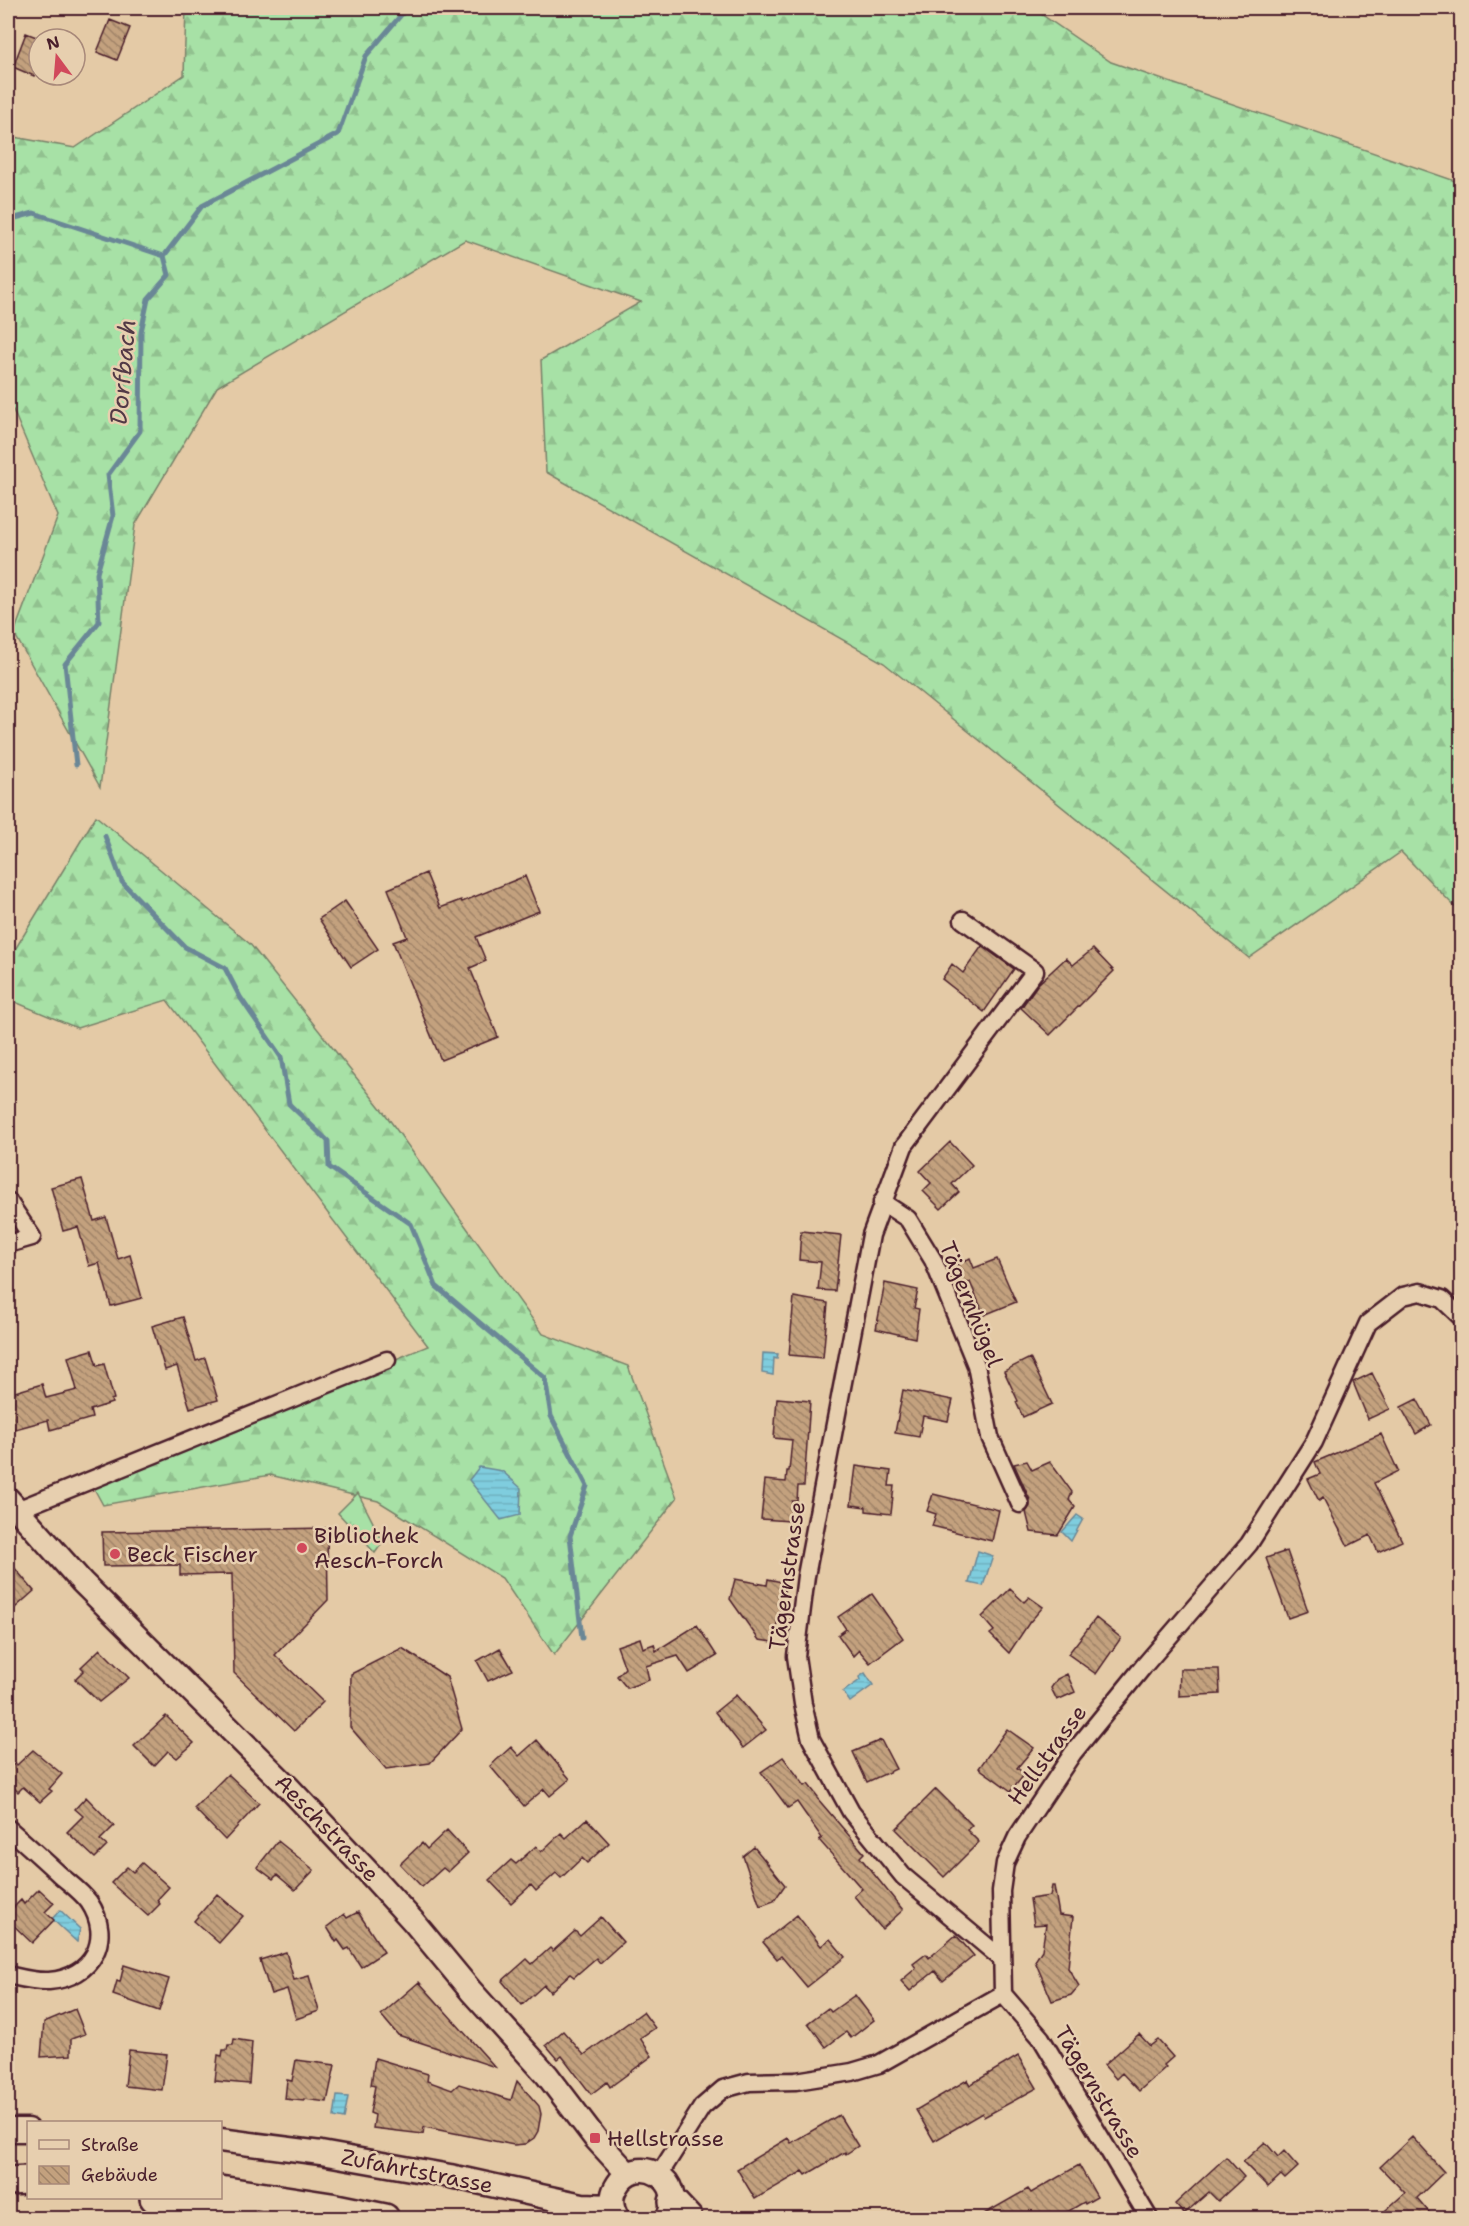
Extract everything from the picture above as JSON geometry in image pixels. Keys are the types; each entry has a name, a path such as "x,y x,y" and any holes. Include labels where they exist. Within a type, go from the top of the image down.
{"highway":[{"path":"8,2181 27,2180"},
{"path":"222,2190 332,2207 385,2218"},
{"path":"8,2194 27,2193"},
{"path":"164,2199 248,2207 317,2218"}],"main road":[{"name":"Aeschstrasse","path":"12,1504 82,1581 288,1787 372,1875 414,1921 471,1991 547,2075 595,2138 628,2174"},
{"path":"8,2130 27,2130"},
{"name":"Zufahrtstrasse","path":"222,2140 321,2153 450,2176 615,2212"},
{"path":"615,2212 614,2191 617,2184 628,2174 640,2170 659,2175 668,2184 676,2213"}],"street":[{"name":"Tägernstrasse","path":"963,920 1035,972 904,1146 882,1202 871,1235 806,1576 796,1656 802,1704 811,1739 850,1812 903,1876 1002,1959"},
{"path":"8,1201 32,1237 8,1244"},
{"name":"Tägernhügel","path":"882,1202 908,1219 933,1260 976,1365 990,1437 1020,1504"},
{"name":"Hellstrasse","path":"1002,1994 1001,1891 1005,1863 1017,1837 1073,1753 1143,1667 1249,1544 1314,1442 1368,1323 1403,1296 1420,1292 1442,1299 1461,1318"},
{"path":"12,1504 387,1360"},
{"path":"8,1828 83,1894 94,1910 101,1938 90,1962 84,1968 65,1978 40,1980 8,1975"},
{"name":"Tägernstrasse","path":"1002,1994 1041,2038 1149,2218"},
{"path":"659,2175 702,2107 723,2090 749,2082 796,2081 852,2072 879,2064 1002,1994"}],"green space":[{"path":"186,8 1032,8 1111,62 1461,183 1461,913 1401,852 1249,958 884,663 546,472 541,360 641,302 465,240 217,387 135,525 100,787 14,633 58,516 13,410 8,408 8,136 75,148 184,75"},
{"path":"96,816 250,944 386,1115 543,1334 628,1366 677,1498 554,1655 502,1578 378,1501 270,1475 103,1505 91,1483 428,1346 167,1000 77,1028 8,999 8,961"},
{"path":"358,1493 383,1542 375,1553 338,1513"}],"water":[{"path":"763,1353 778,1354 777,1359 774,1358 773,1375 762,1373"},
{"path":"479,1467 502,1471 521,1488 520,1515 501,1520 469,1480"},
{"path":"1077,1515 1083,1519 1071,1541 1062,1532"},
{"path":"978,1551 993,1556 983,1586 969,1583"},
{"path":"865,1673 873,1685 850,1702 843,1692 860,1680 859,1677"},
{"path":"60,1910 80,1929 77,1942 52,1919"},
{"path":"337,2096 348,2097 344,2119 334,2117"}],"building":[{"path":"110,20 130,28 117,60 97,52"},
{"path":"26,33 27,33 27,73 13,67"},
{"path":"426,873 440,908 461,900 462,902 525,876 539,911 476,937 486,961 470,968 498,1037 441,1060 393,942 407,937 388,889"},
{"path":"345,901 378,949 351,967 319,919"},
{"path":"982,946 1014,969 984,1012 942,979 952,964 963,973"},
{"path":"1093,949 1114,971 1050,1035 1021,1008 1038,984 1066,958 1073,965"},
{"path":"950,1142 972,1165 952,1184 959,1192 941,1209 923,1191 931,1183 920,1171"},
{"path":"82,1179 94,1221 106,1217 118,1259 130,1255 142,1298 111,1306 99,1263 89,1266 78,1227 63,1231 51,1187"},
{"path":"801,1231 841,1235 835,1291 818,1290 821,1262 799,1260"},
{"path":"970,1258 974,1268 997,1259 1016,1302 984,1315 970,1282 958,1287 949,1269"},
{"path":"885,1283 918,1290 914,1308 919,1309 915,1338 876,1329"},
{"path":"794,1297 828,1303 823,1358 789,1355"},
{"path":"183,1317 196,1361 205,1358 218,1400 190,1408 177,1366 165,1370 152,1326"},
{"path":"92,1350 97,1366 104,1364 114,1399 111,1400 112,1403 90,1410 92,1418 50,1430 48,1420 8,1431 8,1394 42,1384 46,1398 77,1390 68,1357"},
{"path":"1030,1358 1052,1404 1023,1417 1004,1371"},
{"path":"1372,1373 1390,1409 1368,1419 1353,1382"},
{"path":"903,1390 953,1400 948,1421 923,1416 919,1437 895,1433"},
{"path":"777,1398 810,1401 804,1486 798,1486 797,1501 792,1501 790,1521 761,1519 765,1480 786,1482 787,1471 789,1471 792,1440 774,1438"},
{"path":"1417,1399 1431,1425 1416,1434 1401,1407"},
{"path":"1381,1434 1398,1471 1374,1483 1402,1541 1378,1552 1370,1535 1348,1546 1323,1498 1319,1501 1308,1479 1320,1474 1315,1462"},
{"path":"1027,1461 1032,1470 1050,1462 1072,1492 1069,1500 1075,1507 1058,1535 1031,1532 1026,1512 1030,1506 1030,1500 1014,1464"},
{"path":"856,1466 891,1471 889,1486 894,1486 891,1514 866,1511 866,1507 851,1505"},
{"path":"933,1494 999,1510 992,1541 932,1526 936,1514 927,1511"},
{"path":"327,1528 328,1600 275,1655 323,1702 294,1731 234,1673 232,1574 180,1575 180,1565 103,1566 102,1532"},
{"path":"1287,1551 1308,1611 1288,1618 1266,1558"},
{"path":"8,1560 34,1591 8,1614"},
{"path":"735,1579 767,1585 768,1579 786,1583 773,1642 759,1640 730,1599"},
{"path":"1010,1589 1024,1602 1029,1597 1043,1607 1009,1653 990,1634 994,1631 982,1617"},
{"path":"872,1594 903,1638 870,1663 859,1650 853,1656 838,1635 846,1629 838,1617"},
{"path":"1096,1618 1121,1638 1096,1674 1068,1654"},
{"path":"697,1625 717,1656 689,1673 678,1656 646,1666 649,1680 627,1688 617,1676 625,1668 617,1646 640,1638 643,1648 654,1644 656,1651"},
{"path":"402,1648 447,1677 462,1729 430,1763 386,1769 350,1727 351,1674"},
{"path":"500,1648 513,1670 488,1681 477,1661"},
{"path":"100,1649 129,1678 99,1702 75,1679 84,1670 81,1667"},
{"path":"1180,1669 1219,1669 1220,1694 1179,1696"},
{"path":"1067,1674 1075,1692 1057,1700 1051,1688 1057,1679"},
{"path":"736,1695 766,1730 743,1748 715,1712"},
{"path":"166,1716 194,1743 177,1758 168,1751 154,1766 134,1746"},
{"path":"1007,1729 1034,1748 1017,1768 1025,1774 1011,1791 979,1768"},
{"path":"537,1740 570,1779 550,1796 544,1789 524,1806 490,1766 511,1747 519,1756"},
{"path":"881,1740 896,1769 867,1782 853,1752"},
{"path":"33,1750 62,1774 49,1789 52,1791 40,1802 23,1787 18,1792 8,1782 8,1771"},
{"path":"783,1757 805,1786 808,1784 817,1798 864,1853 860,1857 903,1910 882,1929 854,1896 862,1889 819,1840 822,1838 797,1802 788,1808 761,1772"},
{"path":"228,1774 259,1803 225,1840 194,1808"},
{"path":"936,1789 972,1825 967,1830 979,1842 944,1877 896,1829"},
{"path":"86,1797 114,1826 100,1840 107,1846 95,1858 67,1832 83,1816 75,1809"},
{"path":"587,1819 609,1843 587,1863 582,1858 561,1878 556,1873 536,1891 531,1885 511,1903 489,1880 511,1860 516,1864 536,1846 541,1852 561,1833 566,1838"},
{"path":"447,1830 468,1853 448,1872 443,1868 422,1887 400,1864 422,1843 427,1849"},
{"path":"278,1841 314,1870 295,1890 277,1875 273,1879 257,1867"},
{"path":"754,1847 785,1885 774,1901 760,1906 743,1856"},
{"path":"142,1863 169,1887 157,1900 160,1904 148,1916 111,1883 127,1867 133,1872"},
{"path":"1052,1886 1054,1886 1059,1915 1073,1917 1068,1968 1079,1986 1071,1995 1052,2001 1035,1961 1042,1950 1046,1924 1034,1925 1030,1899 1050,1896"},
{"path":"39,1889 54,1903 45,1912 54,1920 32,1943 9,1921 13,1916 9,1912 21,1900 24,1904"},
{"path":"217,1894 243,1916 219,1943 194,1921"},
{"path":"358,1912 384,1952 361,1967 349,1948 345,1950 338,1940 336,1942 327,1927 344,1914 347,1918"},
{"path":"797,1915 821,1946 830,1939 845,1957 807,1987 781,1956 777,1959 763,1942"},
{"path":"601,1917 623,1942 600,1963 596,1958 574,1977 570,1974 550,1992 544,1985 522,2005 502,1981 527,1959 532,1964 550,1948 553,1951 575,1931 580,1936"},
{"path":"956,1935 974,1956 943,1981 935,1971 910,1991 901,1981 916,1968 913,1964 926,1954 929,1958"},
{"path":"286,1952 294,1980 309,1976 319,2011 296,2019 287,1989 271,1994 260,1960"},
{"path":"124,1965 169,1979 159,2011 113,1995 117,1981 120,1982"},
{"path":"419,1982 495,2067 398,2035 381,2015"},
{"path":"855,1995 874,2020 851,2038 846,2032 826,2047 808,2023 828,2008 831,2012"},
{"path":"75,2009 85,2034 71,2039 71,2055 41,2057 44,2022"},
{"path":"643,2012 655,2028 640,2038 652,2056 610,2087 607,2082 591,2094 562,2056 558,2059 546,2045 563,2031 584,2055"},
{"path":"1139,2034 1150,2046 1158,2040 1173,2057 1164,2065 1166,2067 1139,2091 1122,2073 1116,2079 1104,2065"},
{"path":"234,2039 252,2042 249,2084 215,2081 218,2055 222,2056 223,2050 227,2050 228,2045 233,2045"},
{"path":"129,2050 167,2054 162,2090 125,2086"},
{"path":"1018,2056 1037,2088 984,2117 982,2113 934,2141 916,2110 967,2080 970,2085"},
{"path":"375,2058 428,2074 427,2081 452,2090 459,2084 511,2100 517,2081 539,2106 541,2114 538,2131 534,2138 525,2144 514,2145 424,2127 423,2134 373,2128 375,2115 370,2113 375,2086 371,2085"},
{"path":"296,2060 335,2065 327,2102 285,2099 287,2080 292,2081"},
{"path":"839,2115 858,2146 806,2175 803,2171 755,2199 737,2169 788,2138 791,2143"},
{"path":"1412,2137 1444,2172 1417,2198 1434,2218 1377,2218 1405,2193 1380,2167"},
{"path":"1265,2142 1278,2157 1284,2151 1298,2167 1285,2179 1281,2175 1268,2187 1243,2162"},
{"path":"1226,2157 1244,2177 1218,2201 1209,2192 1184,2214 1175,2204"},
{"path":"1079,2165 1097,2197 1085,2204 1084,2202 1057,2218 977,2218 1028,2189 1031,2193"}],"waterway":[{"name":"Dorfbach","path":"76,765 65,664 99,622 97,573 113,516 108,475 140,431 141,332 148,299 169,275 164,256 202,206 338,134 366,56 407,8"},
{"path":"8,220 34,213 164,256"},
{"path":"105,836 122,882 185,947 225,968 240,997 281,1057 289,1104 328,1141 329,1167 411,1224 436,1286 545,1378 551,1416 587,1486 570,1536 582,1638"}],"place":[{"name":"Bibliothek Aesch-Forch","path":"302,1548"},
{"name":"Beck Fischer","path":"115,1554"},
{"name":"Hellstrasse","path":"595,2138"}]}
